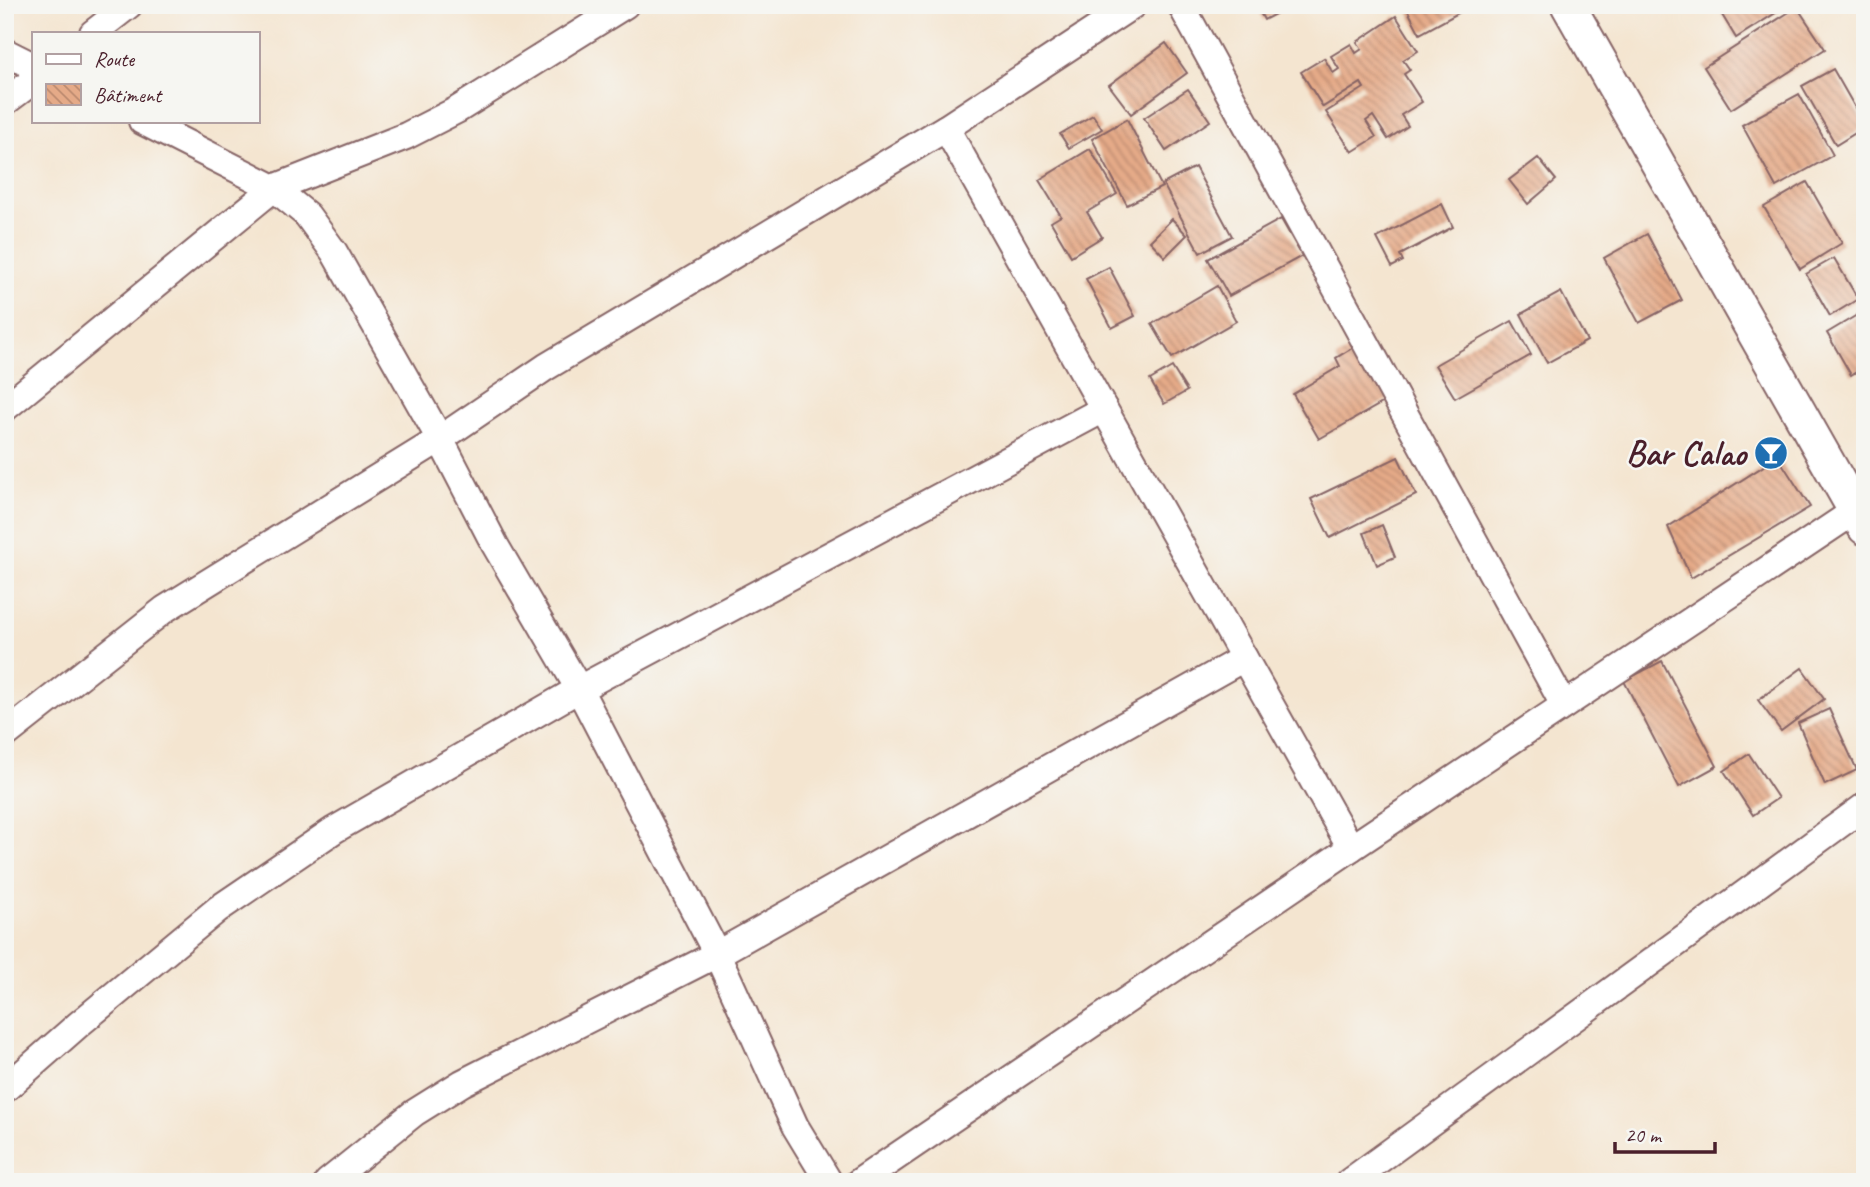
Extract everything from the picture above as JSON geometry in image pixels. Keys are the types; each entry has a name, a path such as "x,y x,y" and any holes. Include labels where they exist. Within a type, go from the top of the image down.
{"street":[{"path":"94,32 129,5"},
{"path":"5,408 274,188 407,136 457,110 625,5"},
{"path":"5,735 165,609 440,439 546,367 946,128 1133,5"},
{"path":"1181,5 1564,705"},
{"path":"859,1182 1564,705 1860,520 1568,5"},
{"path":"5,52 32,66"},
{"path":"5,103 32,81"},
{"path":"144,122 274,188 307,215 334,252 440,439 495,545 579,689 717,954 795,1126 829,1182"},
{"path":"946,128 1351,848"},
{"path":"5,1090 79,1024 218,909 334,830 579,689 1104,409"},
{"path":"339,1179 414,1113 462,1083 717,954 1244,658"},
{"path":"1349,1182 1865,806"}],"building":[{"path":"1256,5 1292,5 1264,20"},
{"path":"1405,5 1456,5 1460,12 1420,34"},
{"path":"1716,5 1788,5 1736,38"},
{"path":"1797,7 1825,49 1731,109 1704,67"},
{"path":"1396,16 1418,51 1403,60 1410,70 1404,74 1422,102 1401,115 1408,126 1388,139 1373,116 1366,121 1376,137 1352,152 1326,112 1364,88 1361,83 1323,107 1301,72 1324,58 1333,73 1339,69 1331,56 1351,44 1356,53 1362,49 1357,42"},
{"path":"1166,43 1187,73 1131,114 1109,85"},
{"path":"1833,69 1865,125 1836,145 1802,86"},
{"path":"1188,89 1210,121 1166,151 1144,118"},
{"path":"1799,94 1833,155 1776,187 1742,125"},
{"path":"1093,115 1102,129 1069,148 1060,134"},
{"path":"1127,119 1162,187 1127,205 1092,139"},
{"path":"1090,149 1117,194 1087,212 1102,237 1071,256 1051,222 1061,216 1039,180"},
{"path":"1538,158 1556,180 1528,204 1509,180"},
{"path":"1195,167 1232,236 1200,253 1163,184"},
{"path":"1807,182 1842,243 1800,269 1764,207"},
{"path":"1442,204 1453,227 1400,255 1403,261 1392,267 1377,238"},
{"path":"1172,219 1187,235 1165,257 1150,241"},
{"path":"1281,219 1302,256 1229,296 1208,259"},
{"path":"1647,234 1682,300 1639,323 1604,258"},
{"path":"1834,258 1858,299 1830,316 1806,274"},
{"path":"1109,267 1135,316 1112,328 1086,279"},
{"path":"1217,286 1236,321 1172,358 1152,324"},
{"path":"1561,292 1587,341 1547,363 1521,314"},
{"path":"1857,315 1865,328 1865,367 1851,375 1827,333"},
{"path":"1512,321 1531,355 1455,398 1435,365"},
{"path":"1359,344 1389,399 1319,439 1293,394 1340,366 1336,358"},
{"path":"1172,367 1187,391 1164,404 1150,380"},
{"path":"1398,457 1416,495 1330,538 1311,499"},
{"path":"1778,457 1810,507 1691,578 1668,527"},
{"path":"1382,525 1395,557 1377,565 1364,533"},
{"path":"1662,661 1717,766 1679,787 1624,681"},
{"path":"1802,668 1824,699 1781,731 1758,700"},
{"path":"1829,709 1857,770 1825,785 1798,723"},
{"path":"1749,754 1778,798 1753,815 1724,771"}],"place":[{"name":"Bar Calao","path":"1771,453"}]}
